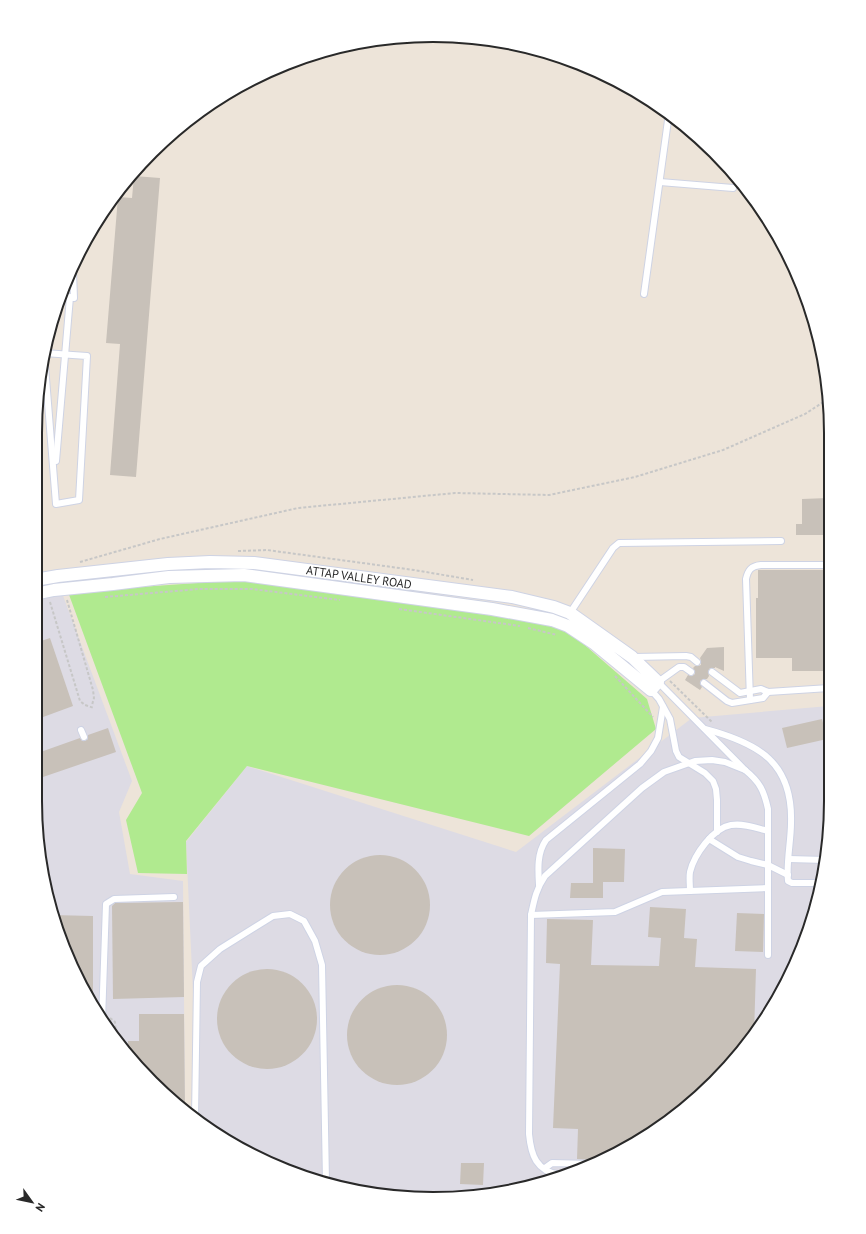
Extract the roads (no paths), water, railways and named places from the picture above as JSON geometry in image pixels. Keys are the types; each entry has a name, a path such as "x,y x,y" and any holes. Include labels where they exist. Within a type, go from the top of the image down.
{"street":[{"name":"ATTAP VALLEY ROAD","path":"42,579 168,564 210,562 254,563 512,597 554,607 570,613 632,657 654,686"},
{"path":"168,564 169,577"},
{"name":"ATTAP VALLEY ROAD","path":"42,593 169,577 244,575 492,609 552,620 568,626 654,686"}],"lane":[{"path":"644,294 668,121"},
{"path":"660,182 733,188"},
{"path":"67,297 74,298 73,280"},
{"path":"54,478 70,297"},
{"path":"46,377 56,504 79,500 87,356 51,353"},
{"path":"570,613 613,548 620,543 781,541"},
{"path":"750,700 746,580 748,571 754,566 761,565 824,565"},
{"path":"52,577 54,590"},
{"path":"632,657 686,656 691,657 697,662"},
{"path":"654,686 679,667 684,667 691,672"},
{"path":"712,672 740,693 761,689 768,692 824,688"},
{"path":"704,683 732,703 763,698 768,692"},
{"path":"654,686 670,719 676,751 679,758 704,773 713,781 716,795 717,832"},
{"path":"654,686 704,728 759,783 765,795 768,809 768,955"},
{"path":"539,885 538,866 541,847 546,840 640,764 651,751 658,738 659,724 663,707"},
{"path":"704,728 742,740 772,761 781,773 791,800 788,881 792,883 815,883"},
{"path":"81,730 84,737"},
{"path":"552,1173 536,1162 532,1152 530,1134 531,916 535,894 539,885 545,876 642,788 664,772 695,761 712,760 725,762 745,770"},
{"path":"690,891 690,873 694,862 705,843 717,832 731,825 746,825 768,831"},
{"path":"710,839 738,857 768,865 788,875"},
{"path":"789,860 819,860"},
{"path":"531,916 609,913 662,892 768,888"},
{"path":"102,1009 106,904 114,899 174,897"},
{"path":"195,1111 197,982 201,966 220,949 273,916 290,914 304,921 315,941 322,965 325,1052 326,1177"},
{"path":"545,1168 552,1163 579,1164"}]}
